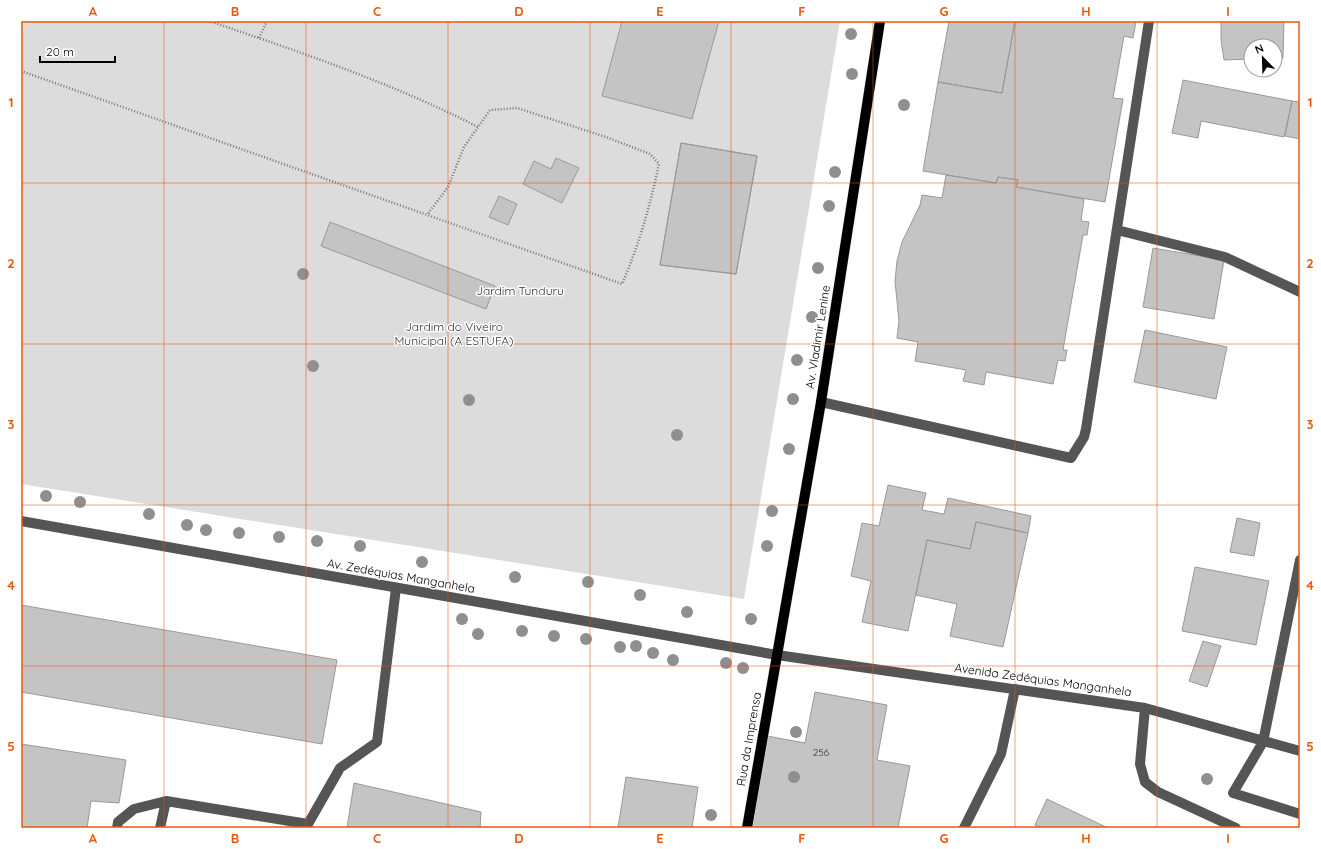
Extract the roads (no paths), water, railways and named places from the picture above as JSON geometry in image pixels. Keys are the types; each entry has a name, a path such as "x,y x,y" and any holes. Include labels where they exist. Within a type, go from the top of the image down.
{"main road":[{"name":"Av. Vladimir Lenine","path":"777,655 821,402 880,21"},
{"name":"Rua da Imprensa","path":"747,828 777,655"}],"street":[{"path":"821,402 1071,458 1085,433 1149,21"},
{"path":"1117,230 1225,257 1300,292"},
{"name":"Av. Zedéquias Manganhela","path":"21,522 777,655"},
{"path":"1300,560 1263,742 1233,793 1300,814"},
{"path":"116,828 118,822 134,809 166,801 307,826 340,768 377,742 396,588"},
{"name":"Avenida Zedéquias Manganhela","path":"777,655 1146,708 1263,742 1300,751"},
{"path":"964,828 1001,754 1015,689"},
{"path":"1146,708 1140,764 1145,782 1158,792 1236,828"},
{"path":"160,828 166,801"}],"park label":[{"name":"Jardim Tunduru","path":"520,291"},
{"name":"Jardim do Viveiro Municipal (A ESTUFA)","path":"454,334"}]}
